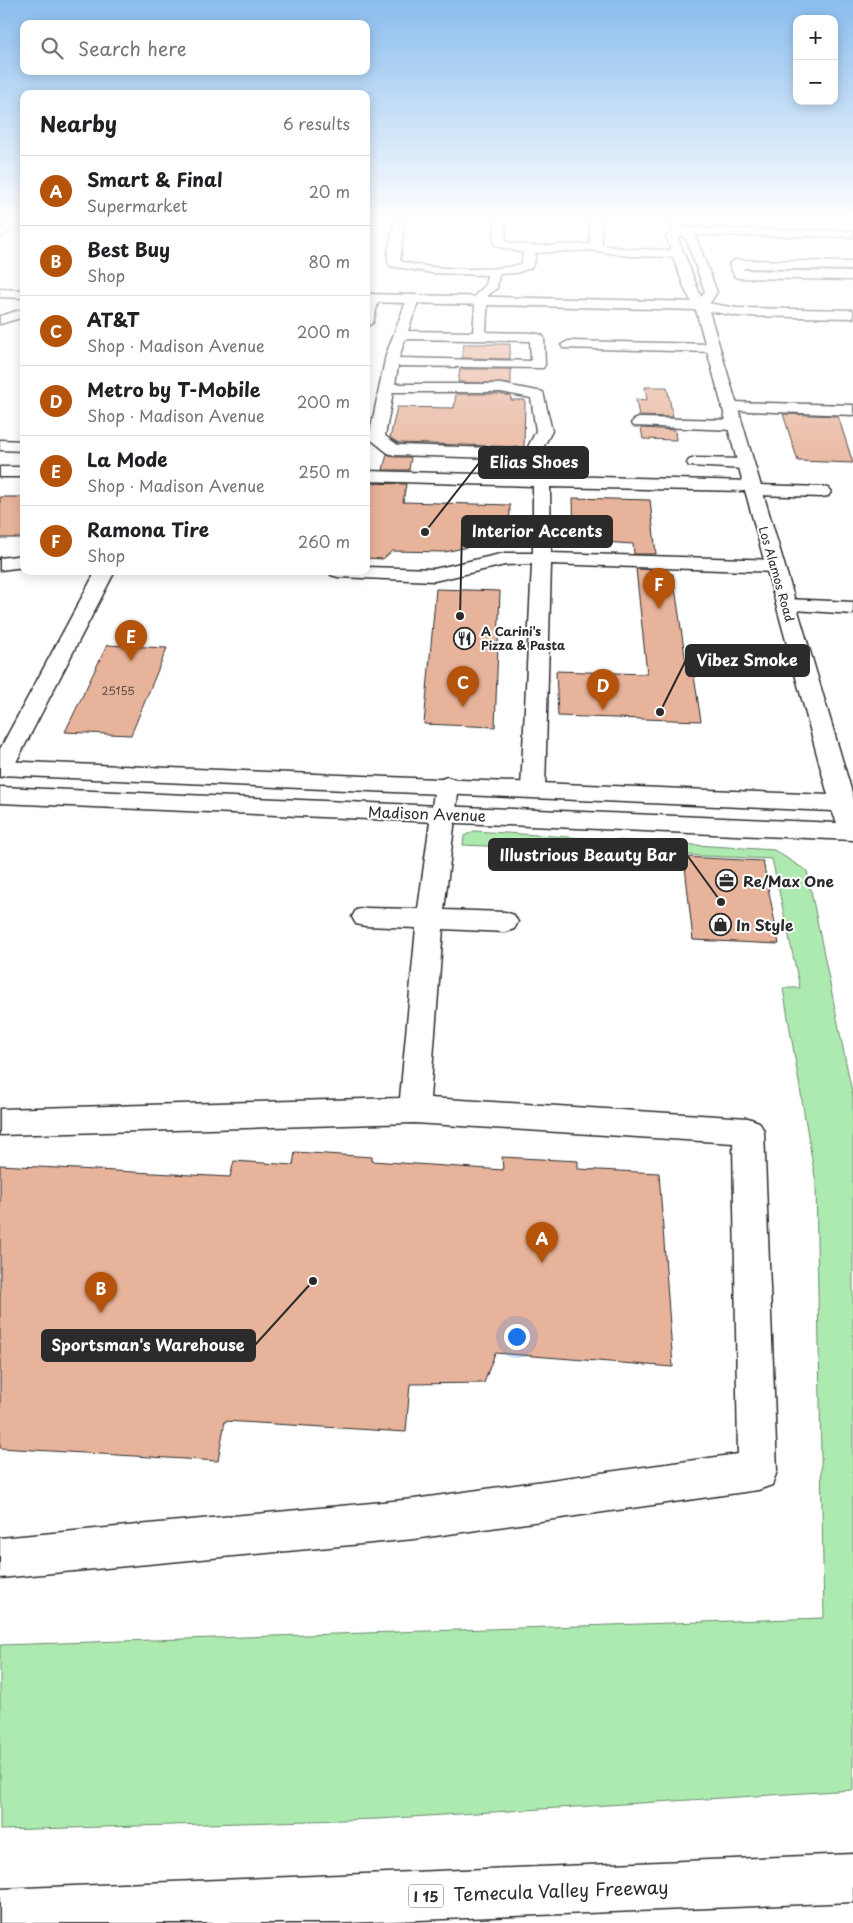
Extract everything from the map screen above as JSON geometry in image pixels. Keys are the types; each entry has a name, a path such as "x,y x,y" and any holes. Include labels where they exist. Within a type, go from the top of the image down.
{"main road":[{"path":"387,388 501,388 538,395 544,431 532,454 394,450 377,438 392,362 410,307"},
{"path":"479,338 481,307"},
{"name":"Los Alamos Road","path":"701,307 774,566 848,803 852,835"},
{"path":"705,307 737,312 853,314"},
{"path":"0,320 20,314"},
{"path":"392,362 538,365 537,338 400,335"},
{"path":"568,345 712,348"},
{"path":"729,408 853,424"},
{"path":"776,422 794,416 853,410"},
{"path":"639,423 734,425"},
{"path":"0,445 20,444"},
{"path":"695,463 745,464"},
{"path":"0,472 20,472"},
{"path":"370,476 752,488 822,492"},
{"path":"533,788 542,558 542,482"},
{"path":"370,572 434,575 505,559 542,558 774,566"},
{"path":"0,564 20,562"},
{"path":"0,768 104,575"},
{"path":"786,606 853,608"},
{"name":"Madison Avenue","path":"0,768 533,788 848,803"},
{"path":"414,1110 430,919 448,785"},
{"name":"Madison Avenue","path":"0,796 444,814 852,835"},
{"path":"365,916 506,922"},
{"path":"0,1122 414,1110 748,1131 758,1471 414,1520 0,1558"},
{"name":"Temecula Valley Freeway","path":"0,1913 853,1878"}],"green space":[{"path":"474,831 774,850 807,871 853,1097 853,1790 378,1819 0,1830 0,1645 824,1618 816,1183 783,988 800,988 772,859 463,845 464,836"}],"building":[{"path":"464,344 510,344 510,359 462,358"},
{"path":"460,369 511,369 511,384 458,382"},
{"path":"645,387 667,387 673,417 639,416 636,399 647,400"},
{"path":"456,394 501,394 511,396 511,400 525,400 524,447 399,443 390,438 397,407 454,408"},
{"path":"783,414 838,416 853,463 798,461"},
{"path":"641,428 675,430 676,440 643,439"},
{"path":"387,454 394,457 411,457 409,470 383,470"},
{"path":"370,483 406,484 403,502 510,505 509,538 445,552 392,551 383,559 370,558"},
{"path":"0,497 20,497 20,538 0,538"},
{"path":"573,498 650,500 656,554 634,554 633,544 603,542 574,536"},
{"path":"636,569 657,570 658,574 673,574 688,676 694,676 701,721 558,716 556,671 647,674"},
{"path":"436,589 500,591 495,727 424,724"},
{"path":"107,645 167,648 131,735 65,732"},
{"path":"684,857 763,861 779,944 693,940"},
{"path":"295,1152 372,1157 372,1161 503,1170 502,1157 578,1161 578,1169 659,1173 673,1367 495,1353 484,1383 410,1384 406,1432 225,1421 218,1461 0,1448 0,1165 230,1177 234,1161 293,1165"}],"place":[{"name":"Elias Shoes","path":"425,532"},
{"name":"Ramona Tire","path":"659,609"},
{"name":"Interior Accents","path":"460,616"},
{"name":"A Carini's Pizza & Pasta","path":"465,638"},
{"name":"La Mode","path":"131,661"},
{"name":"AT&T","path":"463,707"},
{"name":"Metro by T-Mobile","path":"603,710"},
{"name":"Vibez Smoke","path":"660,712"},
{"name":"Re/Max One","path":"727,880"},
{"name":"Illustrious Beauty Bar","path":"721,902"},
{"name":"In Style","path":"720,924"},
{"name":"Smart & Final","path":"542,1263"},
{"name":"Sportsman's Warehouse","path":"313,1281"},
{"name":"Best Buy","path":"101,1313"}]}
